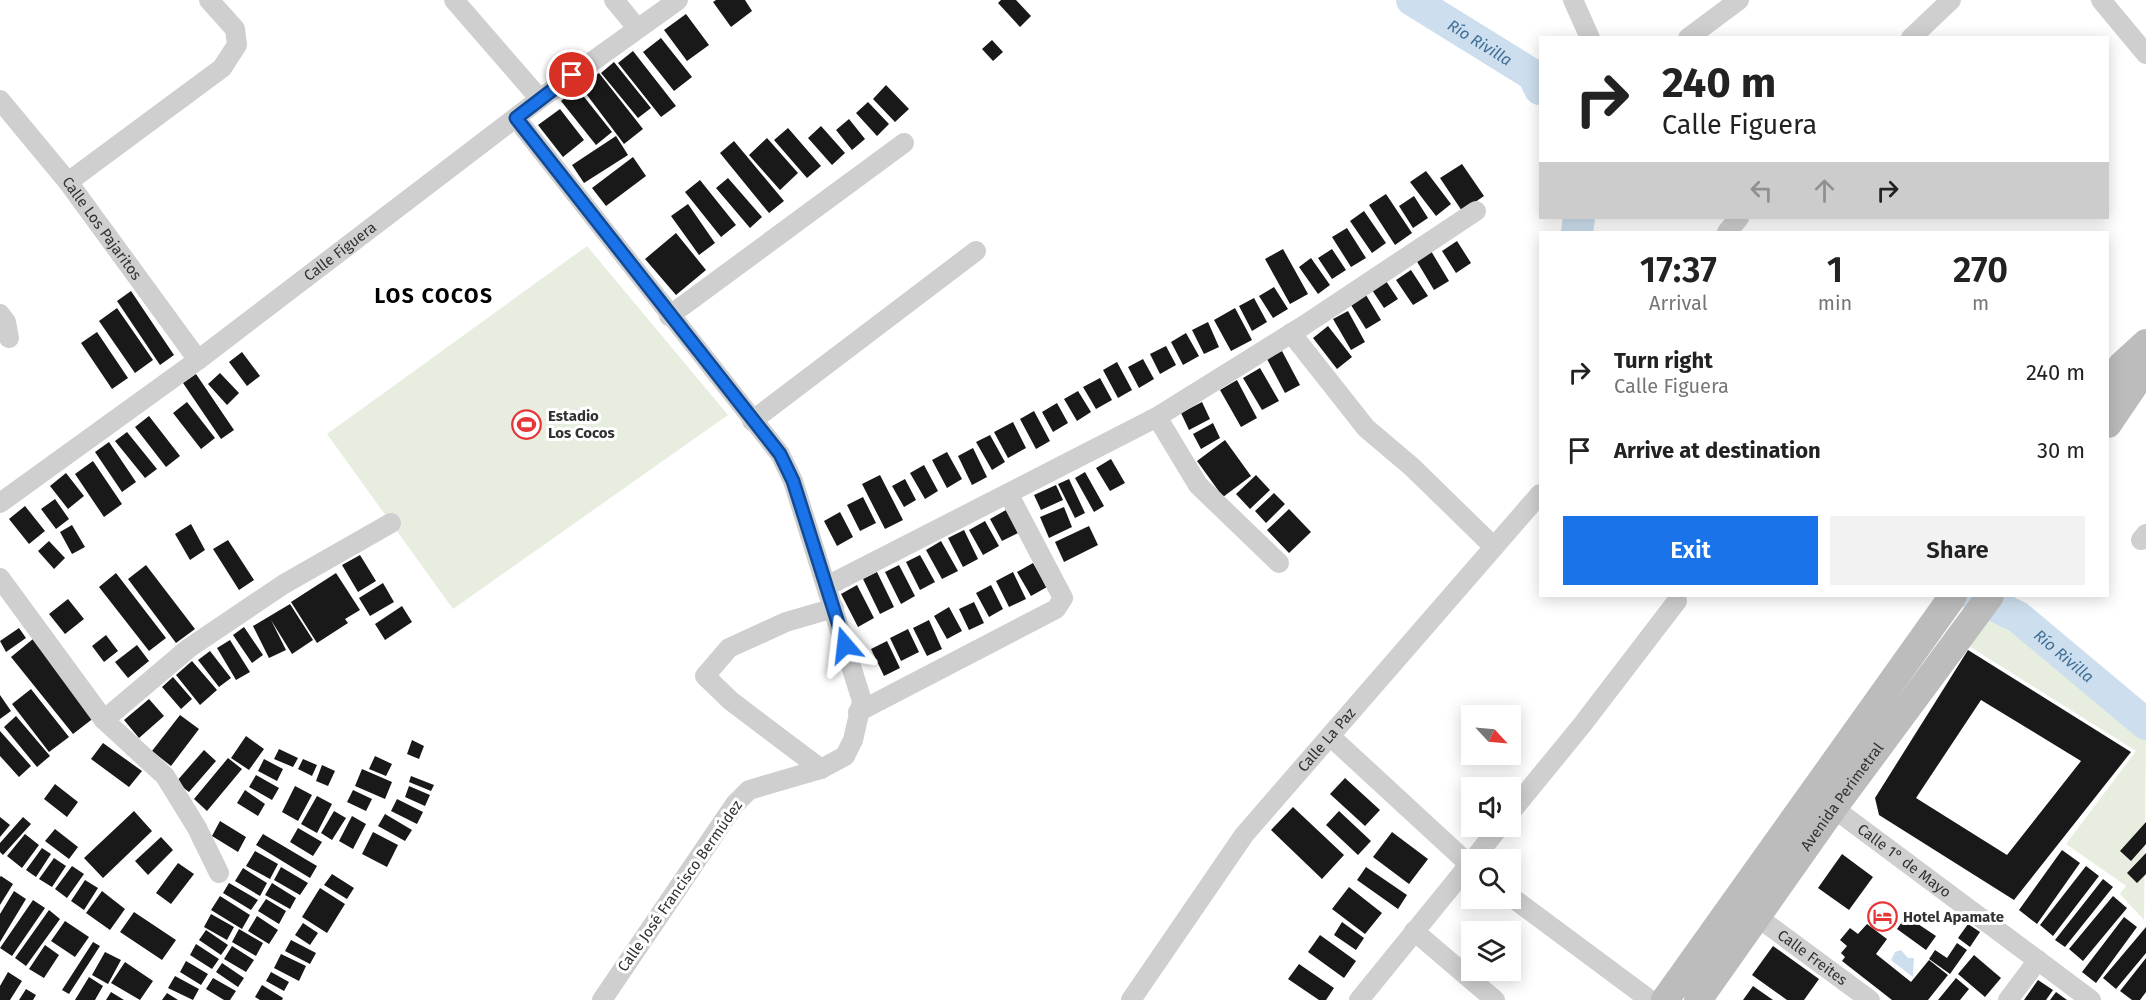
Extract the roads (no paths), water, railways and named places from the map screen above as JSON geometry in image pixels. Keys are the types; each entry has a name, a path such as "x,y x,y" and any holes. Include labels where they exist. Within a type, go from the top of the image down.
{"main road":[{"path":"2109,384 2122,365 2146,344"},
{"path":"2109,423 2135,384 2146,374"},
{"name":"Avenida Perimetral","path":"1698,1000 1756,916 1824,800 1935,620 1952,597"},
{"name":"Avenida Perimetral","path":"1665,1000 1824,800 1959,639 1989,597"}],"street":[{"path":"68,182 222,68 237,45 235,29 209,0"},
{"path":"454,0 540,99"},
{"path":"614,0 637,28"},
{"name":"Calle Figuera","path":"0,503 198,360 540,99 678,0"},
{"path":"1573,0 1589,36"},
{"path":"1691,36 1739,0"},
{"path":"1913,36 1951,0"},
{"path":"2101,0 2146,54"},
{"name":"Calle Los Pajaritos","path":"0,100 68,182 198,360"},
{"name":"Calle José Francisco Bermúdez","path":"516,118 669,316 780,454 793,481 862,700 853,740 845,756 821,769 748,790 735,804 602,1000"},
{"path":"669,316 904,143"},
{"path":"827,586 1009,495 1157,417 1291,333 1476,211"},
{"path":"1728,231 1738,219"},
{"path":"752,421 976,250"},
{"path":"0,314 6,322 9,338"},
{"path":"1291,333 1366,428 1412,467 1494,547"},
{"path":"1157,417 1198,485 1279,563"},
{"path":"858,712 1056,609 1061,603 1063,598 1009,495"},
{"name":"Calle La Paz","path":"1131,1000 1244,835 1539,495"},
{"path":"104,720 189,648 284,584 391,523"},
{"path":"0,578 104,720 165,776 197,828 219,873"},
{"path":"1521,799 1677,601"},
{"path":"821,769 731,701 705,676 729,648 786,622 834,608"},
{"path":"1330,735 1461,854"},
{"name":"Calle 1° de Mayo","path":"1824,800 2091,1000"},
{"path":"1482,849 1491,837"},
{"path":"1359,1000 1461,875"},
{"path":"1521,904 1650,1000"},
{"name":"Calle Freites","path":"1756,916 1870,1000"},
{"path":"1414,932 1495,1000"},
{"path":"2008,1000 2038,960"}],"water":[{"path":"1901,950 1908,958 1914,958 1913,977 1891,960 1895,952"}],"waterway":[{"name":"Río Rivilla","path":"1412,0 1533,75 1539,87"},
{"name":"Río Rivilla","path":"1577,231 1579,219"},
{"name":"Río Rivilla","path":"1977,597 2018,617 2146,724"}],"place":[{"name":"Estadio Los Cocos","path":"527,425"},
{"name":"Hotel Apamate","path":"1882,917"}],"district":[{"name":"LOS COCOS","path":"434,296"}]}
